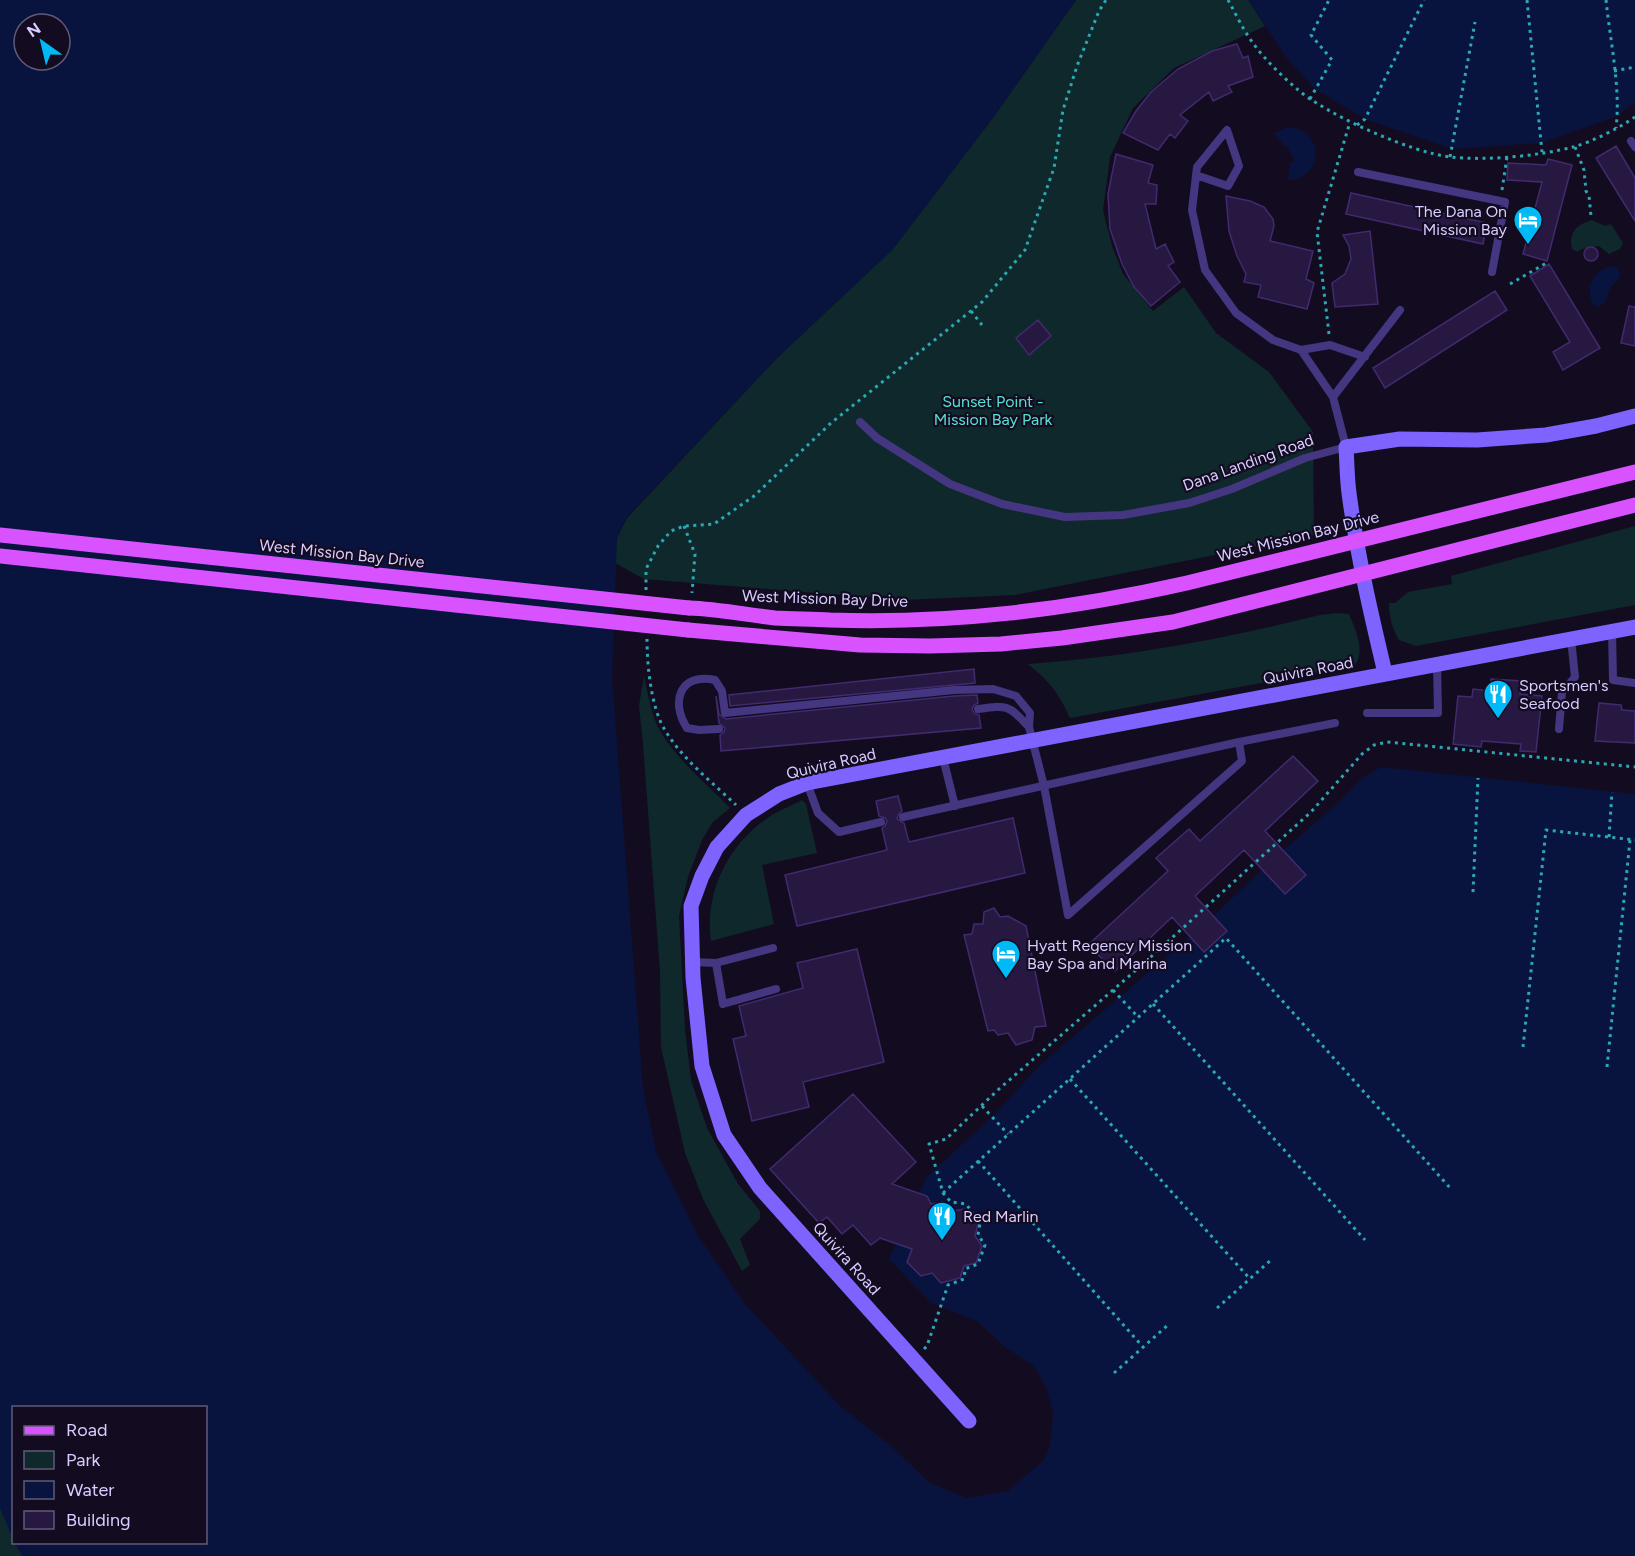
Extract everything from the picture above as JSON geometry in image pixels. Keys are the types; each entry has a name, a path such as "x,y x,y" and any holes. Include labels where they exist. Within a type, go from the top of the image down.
{"main road":[{"name":"West Mission Bay Drive","path":"0,535 691,601 776,618 905,621 1032,612 1118,598 1635,472"},
{"path":"0,556 688,630 860,645 1001,644 1173,622 1635,505"}],"street":[{"name":"Dana Landing Road","path":"1346,447 1400,439 1477,440 1546,435 1635,416"},
{"path":"1346,447 1349,491 1357,539 1385,673"},
{"name":"Quivira Road","path":"969,1421 760,1188 724,1136 702,1066 693,962 692,906 702,876 717,847 746,815 779,794 807,783 943,758 1031,734 1437,664 1635,627"}],"lane":[{"path":"1196,176 1228,186 1239,165 1227,130 1197,167 1192,210 1206,270 1236,313 1273,340 1301,350 1330,345 1365,357"},
{"path":"1358,172 1505,202 1492,272"},
{"path":"1333,397 1400,310"},
{"path":"1301,350 1333,397 1346,447"},
{"name":"Dana Landing Road","path":"860,422 877,438 950,484 1002,504 1065,517 1123,515 1188,503 1232,489 1305,458 1346,447"},
{"path":"1612,631 1613,680 1635,683"},
{"path":"1559,729 1562,692 1575,677 1570,639"},
{"path":"1367,713 1438,713 1437,664"},
{"path":"719,729 687,728 680,718 680,692 690,681 702,677 715,680 722,692 725,713 954,690 993,689 1016,696 1030,713 1031,734 1044,786 1068,915 1242,761 1239,742"},
{"path":"978,709 1009,707 1031,734"},
{"path":"903,817 1239,742 1335,723"},
{"path":"943,758 955,806"},
{"path":"807,783 818,813 839,832 881,822"},
{"path":"693,962 716,963 773,948"},
{"path":"716,963 723,1004 776,989"}],"path":[{"path":"1228,0 1253,43 1297,89 1310,99 1357,125 1422,150 1450,157 1507,157 1575,147 1635,117"},
{"path":"1310,99 1332,60 1311,35 1329,0"},
{"path":"1357,125 1365,119 1424,0"},
{"path":"1527,0 1542,152"},
{"path":"1606,0 1614,71 1616,128"},
{"path":"1450,157 1475,22"},
{"path":"1614,71 1635,67"},
{"path":"1330,345 1317,232 1350,121"},
{"path":"1575,147 1584,170 1592,216"},
{"path":"1500,201 1507,157"},
{"path":"1510,284 1548,262"},
{"path":"971,311 982,325"},
{"path":"684,526 695,554 691,601"},
{"path":"914,1359 927,1346 948,1285 964,1279 965,1269 978,1264 985,1245 978,1235 981,1223 966,1204 951,1202 943,1193 929,1144 946,1139 1113,990 1311,812 1349,768 1374,745 1387,742 1635,768"},
{"path":"1473,892 1478,778"},
{"path":"1608,837 1612,792"},
{"path":"1522,1047 1546,830 1635,840"},
{"path":"1607,1067 1630,840"},
{"path":"943,1193 1226,938 1451,1189"},
{"path":"1113,990 1138,1017"},
{"path":"1153,1004 1365,1240"},
{"path":"1070,1079 1250,1279"},
{"path":"982,1106 1008,1134"},
{"path":"978,1161 1143,1347"},
{"path":"1217,1308 1271,1260"},
{"path":"1114,1373 1170,1324"}],"green space":[{"name":"Sunset Point - Mission Bay Park","path":"1076,0 1248,0 1265,26 1174,68 1133,108 1110,157 1103,210 1112,246 1123,274 1153,311 1184,287 1216,333 1269,372 1313,432 1314,535 1015,595 903,600 644,579 615,563 617,538 627,518 776,359 893,249 995,115"},
{"path":"1592,220 1605,226 1611,224 1623,243 1620,249 1609,254 1599,246 1577,252 1572,249 1571,238 1575,230"},
{"path":"1635,526 1635,605 1416,646 1399,640 1394,631 1389,603 1395,603 1408,592 1452,584 1451,576"},
{"path":"1336,613 1349,614 1357,633 1359,655 1353,666 1070,718 1053,688 1028,664 1102,657 1175,646"},
{"path":"644,676 652,711 667,742 730,808 713,822 702,840 688,877 679,916 685,1029 691,1080 707,1128 738,1184 760,1211 760,1219 740,1239 750,1265 742,1271 703,1199 685,1153 661,1047 660,971 639,706"},
{"path":"802,800 806,804 817,853 762,865 774,924 711,941 711,905 715,888 731,855 754,828"},
{"path":"0,1501 12,1523 12,1544 24,1544 30,1556 0,1556"}],"water":[{"path":"0,0 1076,0 995,115 893,249 776,359 627,517 617,538 612,678 643,1088 656,1152 697,1234 744,1303 840,1406 891,1446 930,1483 967,1498 1008,1491 1044,1460 1050,1446 1053,1413 1047,1389 1034,1366 1006,1348 977,1321 931,1303 889,1259 926,1178 998,1111 1039,1066 1208,921 1364,777 1381,767 1635,794 1635,1556 22,1556 16,1544 207,1544 207,1406 12,1406 12,1537 0,1508"},
{"path":"1248,0 1635,0 1635,102 1617,116 1541,143 1452,149 1365,119 1315,89 1286,57"},
{"path":"1287,127 1299,130 1308,136 1314,144 1316,154 1309,171 1300,177 1288,180 1290,163 1295,161 1286,145 1284,146 1274,133"},
{"path":"1611,266 1617,268 1621,275 1609,290 1604,303 1598,307 1592,303 1590,296 1592,280 1600,271"}],"building":[{"path":"1237,44 1243,58 1248,56 1253,77 1228,86 1232,92 1213,101 1209,92 1180,115 1188,121 1175,138 1170,134 1158,150 1123,133 1151,92 1178,69 1212,51"},
{"path":"1616,146 1635,178 1635,221 1596,158"},
{"path":"1116,154 1153,165 1148,183 1157,185 1156,204 1145,204 1156,249 1165,244 1174,262 1168,266 1180,282 1151,306 1134,287 1122,264 1110,229 1108,194"},
{"path":"1548,159 1572,165 1547,261 1523,254 1542,182 1507,180 1508,163 1546,165"},
{"path":"1351,193 1487,223 1483,244 1346,214"},
{"path":"1226,196 1250,201 1264,207 1273,219 1274,226 1270,241 1313,251 1306,279 1314,283 1307,309 1258,297 1261,285 1244,282 1246,274 1229,231"},
{"path":"1370,231 1378,304 1335,307 1332,283 1345,274 1351,259 1349,246 1343,235"},
{"path":"1591,247 1596,249 1598,254 1596,259 1591,261 1586,259 1584,254 1586,249"},
{"path":"1549,264 1600,348 1563,370 1553,352 1570,342 1530,276"},
{"path":"1495,291 1507,310 1385,388 1373,368"},
{"path":"1629,306 1635,307 1635,346 1621,343"},
{"path":"1038,320 1051,336 1029,355 1016,338"},
{"path":"974,669 975,683 730,706 729,695"},
{"name":"Sportsmen's Seafood","path":"1491,679 1522,681 1520,694 1542,696 1536,752 1520,751 1521,744 1482,741 1481,747 1453,744 1458,696 1472,697 1473,689 1490,691"},
{"path":"977,695 978,703 972,709 979,715 981,728 721,751 720,735 725,728 719,723 716,696 719,714 726,719"},
{"path":"1599,703 1621,705 1622,710 1635,711 1635,743 1595,741"},
{"path":"1293,756 1318,781 1265,831 1306,875 1285,894 1244,850 1195,896 1227,931 1204,952 1172,917 1115,971 1088,945 1168,871 1156,858 1189,829 1200,841"},
{"path":"898,796 902,811 897,819 904,823 909,842 1013,818 1025,873 797,926 785,875 887,850 882,828 887,821 879,816 876,801"},
{"name":"Hyatt Regency Mission Bay Spa and Marina","path":"994,908 1000,917 1008,916 1026,926 1046,1026 1035,1027 1032,1040 1016,1045 1008,1033 998,1035 994,1030 988,1031 964,935 972,934 974,924 983,924 984,912"},
{"path":"857,949 884,1062 803,1082 809,1107 752,1121 733,1039 746,1036 739,1006 803,988 797,963"},
{"path":"853,1094 916,1162 892,1184 927,1196 931,1204 943,1202 952,1211 965,1209 978,1224 975,1236 982,1246 976,1263 964,1266 960,1278 941,1283 932,1273 921,1276 907,1262 912,1249 880,1238 871,1245 853,1225 842,1234 827,1217 819,1223 770,1169"}],"place":[{"name":"The Dana On Mission Bay","path":"1528,246"},
{"name":"Sportsmen's Seafood","path":"1498,720"},
{"name":"Hyatt Regency Mission Bay Spa and Marina","path":"1006,980"},
{"name":"Red Marlin","path":"942,1242"}]}
